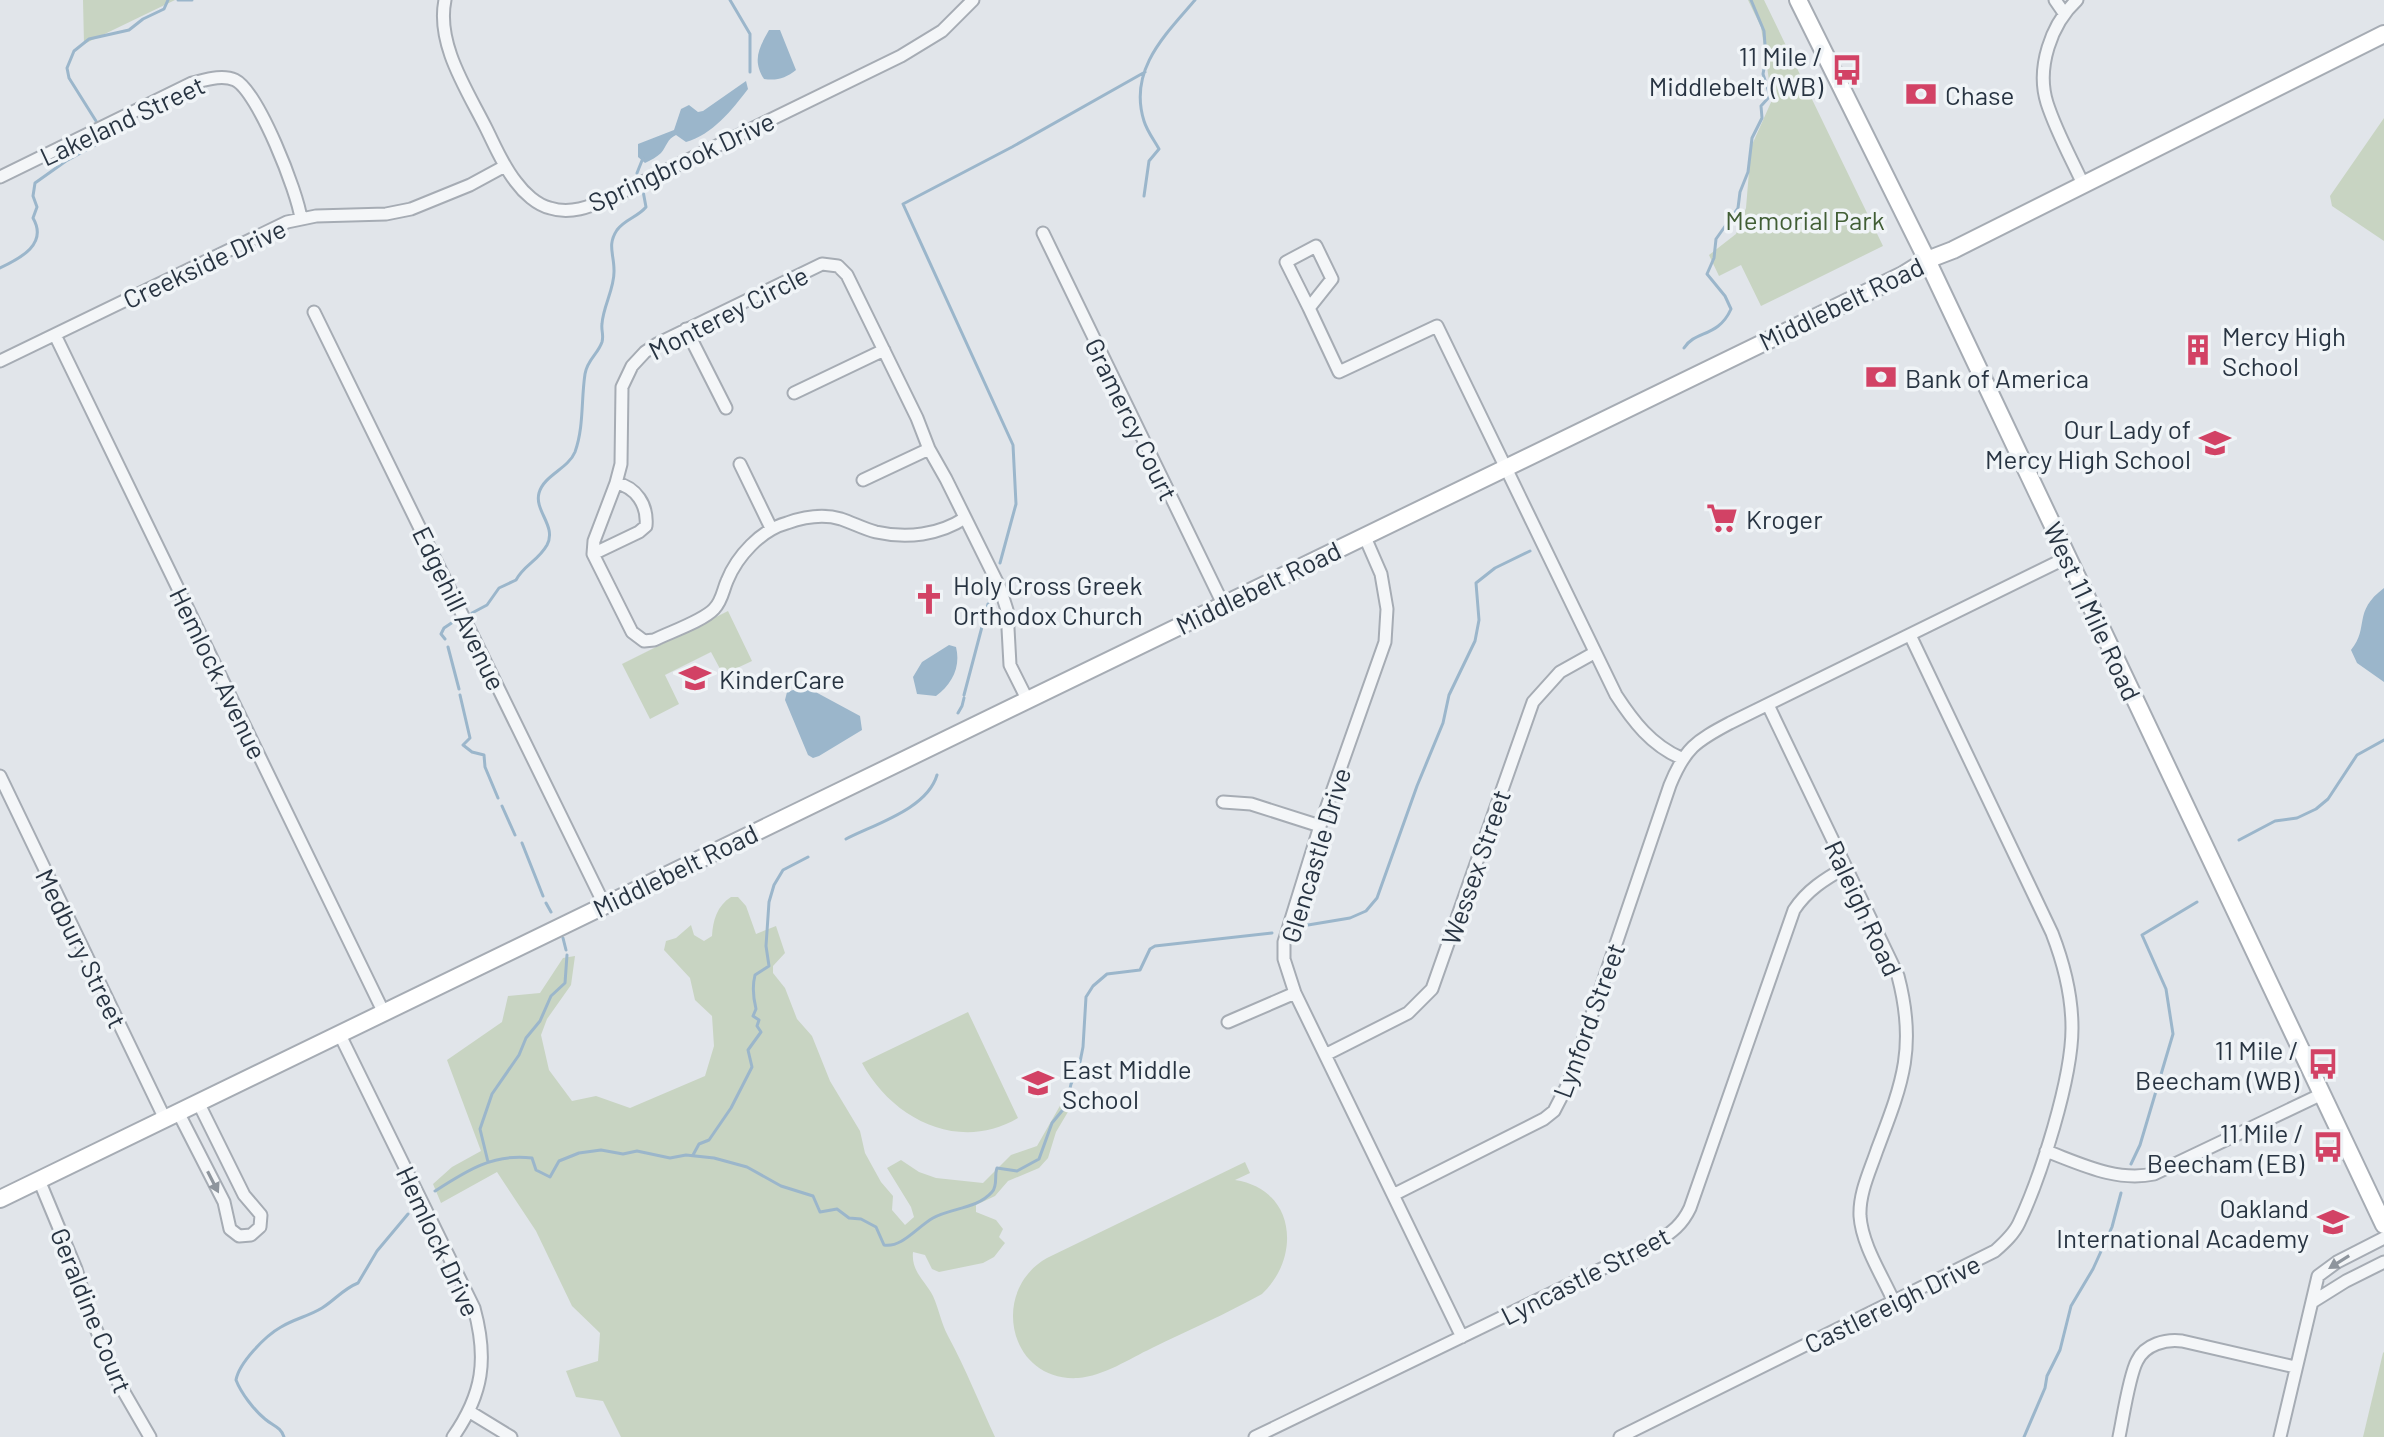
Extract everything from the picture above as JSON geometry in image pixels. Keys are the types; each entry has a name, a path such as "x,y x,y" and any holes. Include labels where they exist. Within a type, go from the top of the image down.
{"street":[{"name":"Springbrook Drive","path":"445,0 445,33 457,71 505,166 516,183 540,204 552,209 583,209 901,56 942,31 973,0"},
{"name":"West 11 Mile Road","path":"1798,0 1927,260 2384,1225"},
{"path":"2055,0 2064,13"},
{"path":"2077,0 2064,13 2045,62 2045,89 2046,102 2083,184"},
{"name":"Middlebelt Road","path":"0,1199 1903,275 1927,260 1953,250 2384,34"},
{"name":"Lakeland Street","path":"0,177 192,83 225,78 236,80 246,89 266,122 299,202 301,219"},
{"name":"Creekside Drive","path":"0,361 287,222 316,216 386,214 411,209 470,185 505,166"},
{"name":"Gramercy Court","path":"1043,233 1223,604"},
{"path":"1309,308 1332,279 1316,246 1286,262 1339,372 1437,326 1594,653 1631,717 1649,738 1681,758 1713,732 2068,557"},
{"name":"Monterey Circle","path":"593,554 594,541 616,483 623,437 622,387 632,366 645,352 686,329 822,264 838,266 847,275 929,449 1000,588 1007,610 1010,665 1027,699"},
{"name":"Edgehill Avenue","path":"314,312 604,904"},
{"path":"686,329 726,408"},
{"name":"Hemlock Avenue","path":"55,335 383,1011"},
{"path":"794,393 884,350"},
{"path":"863,480 929,449"},
{"path":"740,464 771,528"},
{"path":"616,483 627,485 636,492 647,515 646,526 593,554 632,632 644,641 654,640 713,611 734,565 771,528 809,517 838,518 876,532 908,535 949,529 965,518"},
{"name":"Glencastle Drive","path":"1364,535 1383,584 1387,609 1385,642 1320,826 1284,942 1284,959 1295,993 1462,1337"},
{"name":"Castlereigh Drive","path":"1620,1437 1995,1251 2018,1226 2046,1151 2065,1075 2072,1030 2063,960 1910,635"},
{"name":"Wessex Street","path":"1327,1054 1408,1013 1432,989 1533,702 1560,672 1594,653"},
{"name":"Raleigh Road","path":"1768,705 1898,976 1908,1025 1905,1070 1866,1182 1860,1213 1868,1246 1894,1302"},
{"name":"Lynford Street","path":"1393,1195 1533,1126 1554,1111 1569,1082 1681,758"},
{"name":"Medbury Street","path":"0,776 171,1116 224,1202 230,1229 239,1236 251,1235 260,1227 261,1215 244,1195 198,1102"},
{"path":"1223,802 1251,804 1320,826"},
{"name":"Lyncastle Street","path":"1255,1437 1657,1242 1683,1222 1794,910 1814,886 1846,867"},
{"path":"1228,1022 1295,993"},
{"name":"Hemlock Drive","path":"339,1033 474,1308 482,1350 477,1395 470,1412"},
{"path":"2046,1151 2114,1175 2141,1177 2154,1174 2322,1094"},
{"name":"Geraldine Court","path":"39,1180 117,1380 150,1437"},
{"path":"2280,1437 2318,1276 2337,1262 2384,1238"},
{"path":"2314,1301 2384,1262"},
{"path":"2119,1437 2137,1361 2155,1344 2167,1339 2295,1367"},
{"path":"453,1437 470,1412 511,1437"}],"green space":[{"path":"83,0 175,0 84,44"},
{"name":"Memorial Park","path":"1748,0 1764,0 1883,246 1761,306 1741,265 1719,276 1709,255 1736,234 1746,208 1751,147 1772,100 1761,27"},
{"path":"2384,118 2384,241 2332,206 2330,196"},
{"path":"728,611 752,661 735,669 737,675 726,680 711,652 665,675 679,704 650,719 622,664"},
{"path":"731,897 738,897 746,906 756,934 776,926 785,953 773,966 773,973 785,988 797,1019 812,1036 830,1081 860,1131 865,1153 881,1182 893,1196 892,1210 905,1225 914,1217 911,1207 887,1168 901,1160 919,1172 936,1178 983,1183 1011,1155 1037,1146 1065,1097 1075,1100 1056,1132 1048,1158 1039,1168 1008,1181 995,1196 976,1205 976,1212 996,1220 1003,1229 999,1237 1005,1243 994,1257 983,1263 939,1272 932,1269 925,1255 913,1252 916,1270 933,1296 995,1437 621,1437 603,1401 576,1397 566,1371 598,1361 600,1333 572,1306 536,1231 497,1172 441,1203 433,1184 452,1167 481,1151 447,1060 502,1022 508,996 540,993 563,958 575,956 571,985 547,1019 541,1035 549,1070 572,1101 596,1096 630,1108 705,1076 714,1046 712,1016 695,1000 690,978 664,950 666,941 676,938 691,925 694,935 704,941 712,936 717,914"},
{"path":"968,1012 1018,1118 996,1128 973,1132 951,1131 929,1125 909,1114 875,1083 862,1063"},
{"path":"1245,1162 1250,1173 1235,1180 1255,1186 1270,1196 1286,1226 1287,1244 1283,1261 1275,1279 1262,1294 1097,1374 1078,1378 1054,1375 1036,1366 1023,1350 1015,1332 1013,1312 1018,1291 1029,1273 1047,1258"},
{"path":"2383,1353 2384,1437 2363,1437"}],"water":[{"path":"769,30 780,30 796,70 777,79 764,79 758,66 760,48"},
{"path":"746,81 748,89 742,97 721,121 704,134 686,142 676,135 654,158 645,163 638,157 638,144 674,130 681,109 689,105 698,112 703,111"},
{"path":"2384,588 2384,682 2357,663 2351,650 2357,642 2368,605"},
{"path":"949,645 956,647 957,654 951,680 936,696 917,694 913,677 922,662"},
{"path":"810,689 860,716 862,730 819,756 813,758 808,755 785,700 787,692"}],"waterway":[{"path":"96,121 69,78 67,68 74,51 89,39 129,30 164,9 168,0"},
{"path":"178,0 192,0"},
{"path":"730,0 750,34 750,72"},
{"path":"1144,196 1149,161 1159,149 1144,121 1140,103 1145,70 1161,40 1195,0"},
{"path":"1684,348 1694,338 1720,325 1731,309 1725,296 1707,274 1714,258 1716,239 1738,208 1748,172 1752,138 1762,118 1761,106 1770,96 1763,74 1766,58 1764,31 1751,0"},
{"path":"1000,563 1016,504 1013,445 903,204 1145,72"},
{"path":"0,268 24,255 35,243 35,183 99,143 100,136"},
{"path":"637,173 643,158"},
{"path":"472,613 487,605 499,588 516,580 547,545 549,531 538,500 539,493 546,481 575,452 585,374 602,342 603,317 613,284 612,240 620,226 646,207 643,191"},
{"path":"1302,926 1350,918 1366,911 1377,898 1443,723 1449,695 1475,641 1479,620 1476,583 1495,568 1530,551"},
{"path":"964,695 988,604"},
{"path":"445,639 441,634 444,628 456,620"},
{"path":"448,647 459,689"},
{"path":"460,695 470,738 463,745 472,752 484,755 485,767 498,798"},
{"path":"958,713 964,698"},
{"path":"2239,840 2275,821 2297,818 2316,809 2328,799 2357,755 2384,740"},
{"path":"846,839 911,806 923,797 937,775"},
{"path":"502,806 515,835"},
{"path":"522,843 543,896"},
{"path":"693,1155 699,1144 709,1140 731,1108 752,1067 748,1050 761,1032 757,1026 759,1020 753,1016 756,1009 753,984 755,975 769,966 766,946 769,902 783,870 808,857"},
{"path":"2131,1164 2140,1145 2173,1034 2166,989 2142,935 2197,902"},
{"path":"546,903 551,912"},
{"path":"435,1191 469,1170 505,1158 532,1158 536,1170 550,1177 559,1161 579,1153 601,1150 623,1154 637,1151 670,1158 686,1155 714,1158 747,1167 781,1186 813,1196 820,1212 837,1209 849,1218 861,1219 876,1227 884,1245 891,1245 933,1218 986,1198 995,1187 997,1168 1017,1171 1039,1159 1052,1123 1066,1106 1079,1067 1086,997 1107,974 1140,970 1150,949 1155,946 1272,933"},
{"path":"563,938 566,950"},
{"path":"488,1162 480,1129 492,1094 540,1021 551,996 565,983 567,955"},
{"path":"2024,1437 2060,1350 2071,1306 2093,1269 2112,1227 2121,1193"},
{"path":"284,1437 248,1401 236,1380 238,1373 254,1350 275,1331 322,1308 358,1283 377,1251 408,1214"}],"place":[{"name":"11 Mile / Middlebelt (WB)","path":"1847,70"},
{"name":"Chase","path":"1921,94"},
{"name":"Mercy High School","path":"2198,350"},
{"name":"Bank of America","path":"1881,377"},
{"name":"Our Lady of Mercy High School","path":"2215,443"},
{"name":"Kroger","path":"1722,518"},
{"name":"Holy Cross Greek Orthodox Church","path":"929,599"},
{"name":"KinderCare","path":"695,678"},
{"name":"11 Mile / Beecham (WB)","path":"2323,1064"},
{"name":"East Middle School","path":"1038,1083"},
{"name":"11 Mile / Beecham (EB)","path":"2328,1147"},
{"name":"Oakland International Academy","path":"2333,1222"}]}
